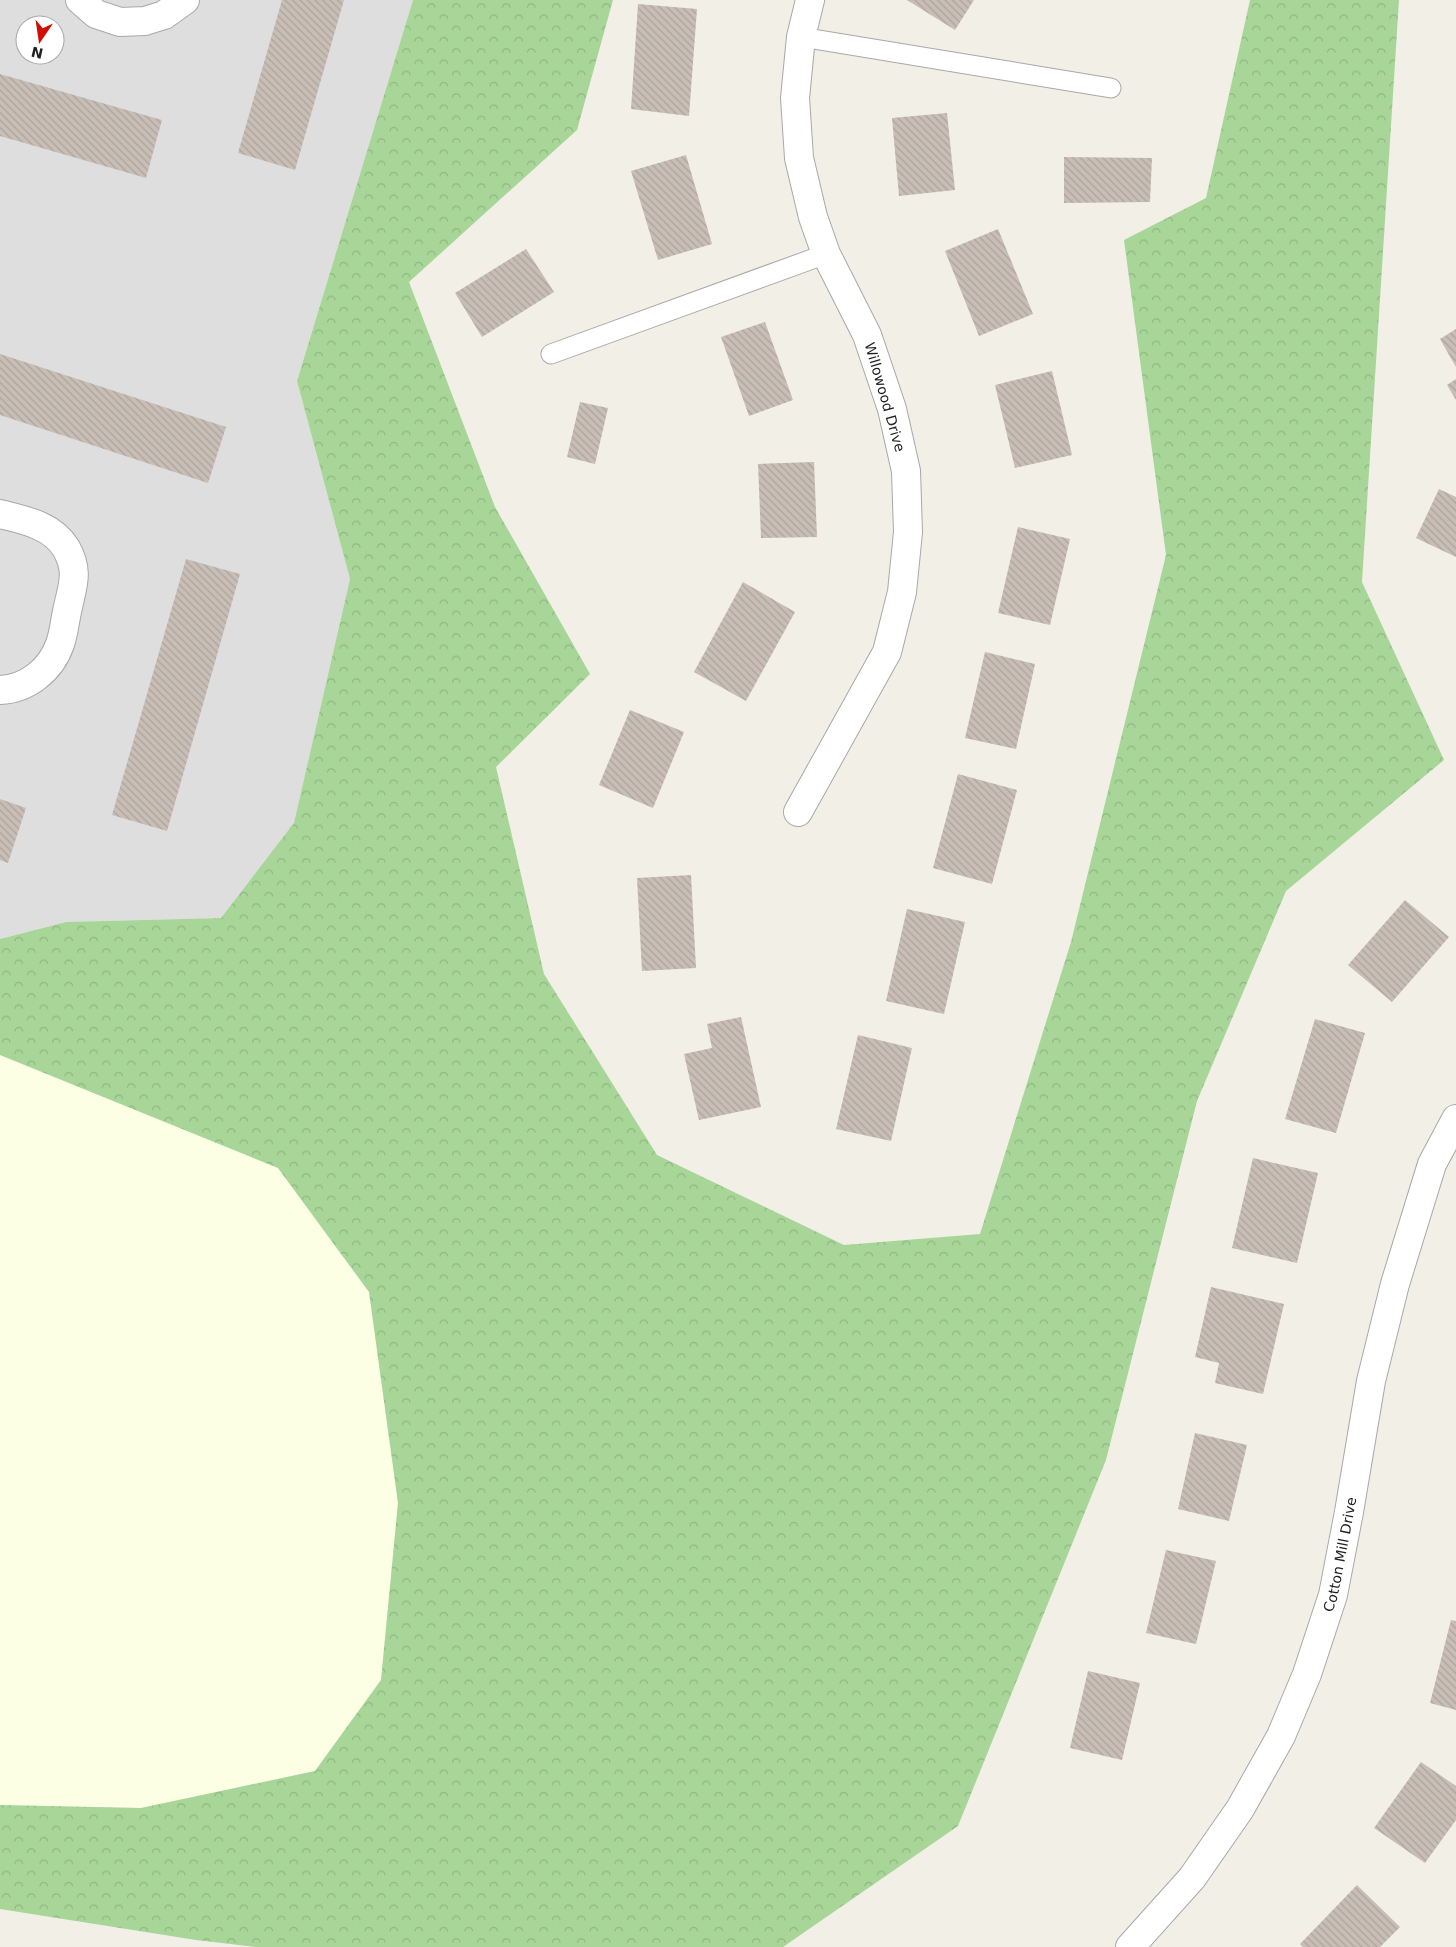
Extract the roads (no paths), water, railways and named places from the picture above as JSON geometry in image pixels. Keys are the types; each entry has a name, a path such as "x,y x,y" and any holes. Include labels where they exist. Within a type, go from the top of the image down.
{"street":[{"path":"80,0 96,14 120,22 145,21 164,15 185,0"},
{"name":"Willowood Drive","path":"798,812 887,652 902,592 908,532 906,471 892,409 867,335 826,254 813,217 799,158 795,98 801,36 810,0"},
{"path":"0,514 30,521 48,530 65,548 76,571 60,645 46,669 32,681 10,690 0,690"},
{"name":"Cotton Mill Drive","path":"1130,1947 1192,1878 1240,1809 1281,1736 1307,1674 1333,1595 1371,1381 1394,1284 1432,1164 1456,1119"}],"lane":[{"path":"801,36 1110,88"},
{"path":"551,354 826,254"}]}
